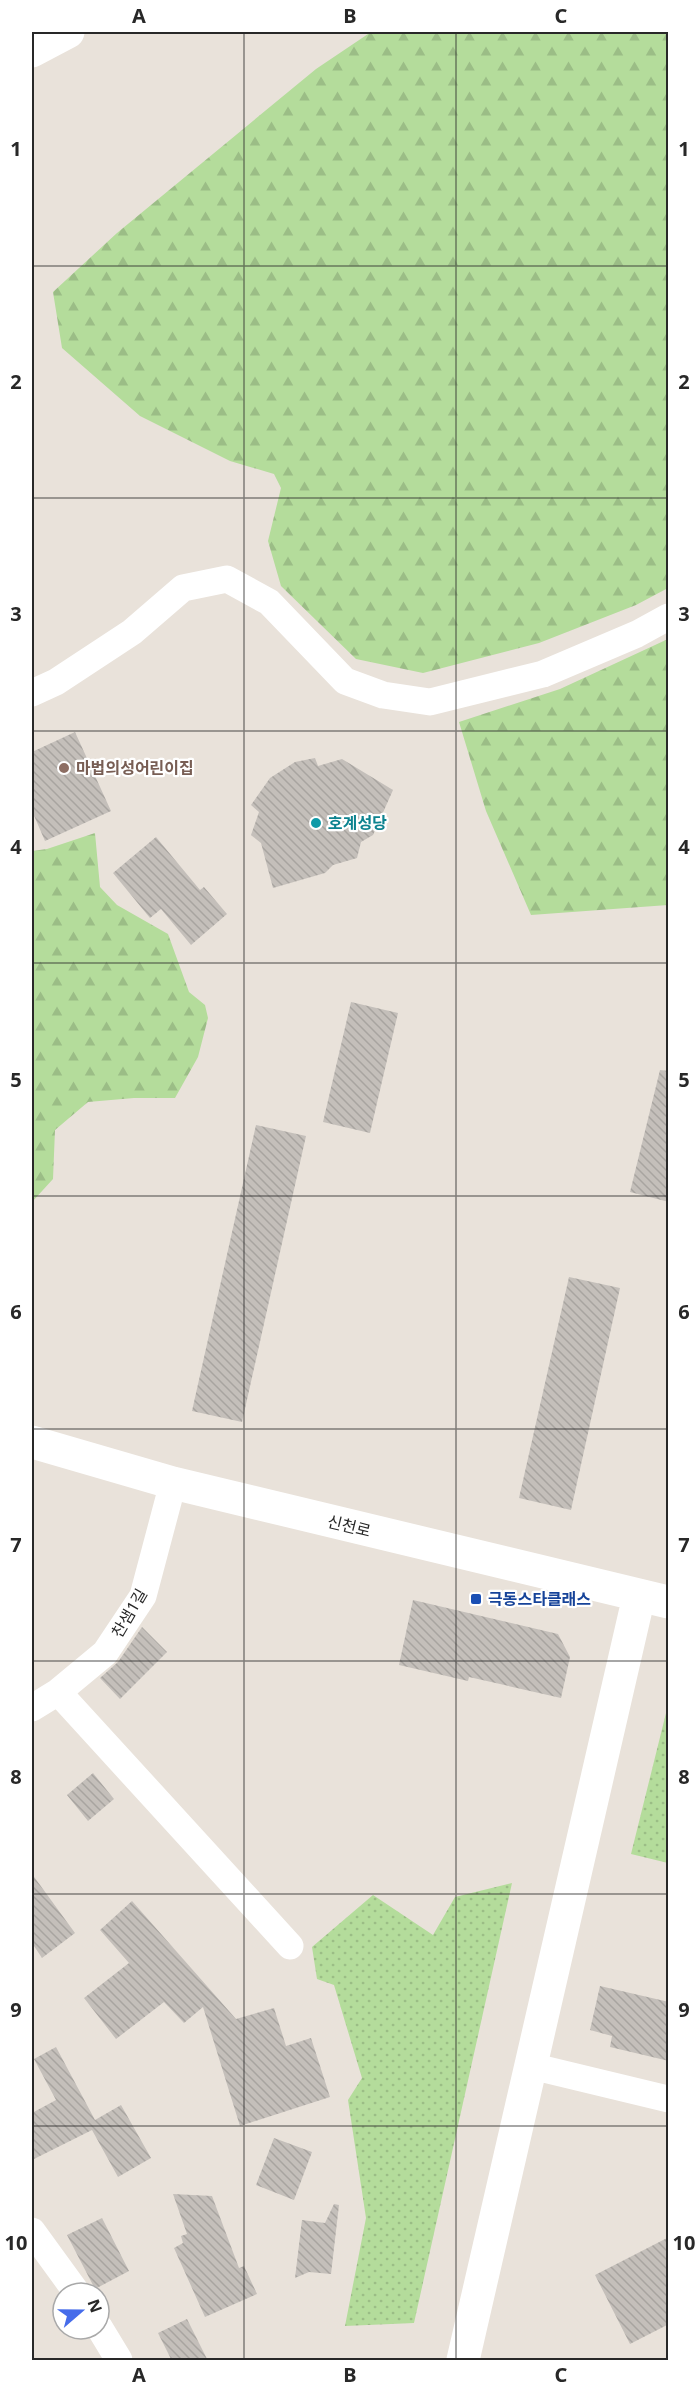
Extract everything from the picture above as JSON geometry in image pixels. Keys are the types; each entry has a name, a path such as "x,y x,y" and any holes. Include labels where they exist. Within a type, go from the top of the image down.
{"street":[{"path":"32,51 68,32"},
{"path":"32,693 56,682 132,632 183,588 227,579 269,602 345,681 383,695 430,702 543,674 637,634 669,617"},
{"name":"신천로","path":"32,1442 173,1483 654,1599"},
{"name":"찬샘1길","path":"32,1708 58,1692 105,1653 143,1596 173,1483"},
{"path":"463,2361 531,2066 654,1599"},
{"path":"58,1692 290,1946"},
{"path":"531,2066 669,2099"},
{"path":"34,2241 67,2281"},
{"path":"107,2341 118,2361"}],"green space":[{"path":"371,32 668,32 668,588 636,605 539,643 423,673 356,659 281,586 268,541 281,488 274,474 230,461 140,416 62,348 53,292 117,233 316,69"},
{"path":"668,639 668,905 531,915 486,811 459,722 560,689"},
{"path":"95,833 100,887 117,905 168,934 189,992 205,1005 208,1018 198,1057 175,1098 134,1098 88,1102 55,1130 53,1179 32,1202 32,851 47,849"},
{"path":"668,1705 668,1863 631,1854"},
{"path":"512,1883 414,2323 345,2326 366,2218 348,2100 362,2078 334,1985 317,1979 312,1947 373,1895 433,1935 455,1897"}],"building":[{"name":"마법의성어린이집","path":"75,732 111,811 45,841 32,811 32,752"},
{"name":"호계성당","path":"315,758 318,766 342,759 393,790 373,835 361,842 357,858 333,865 325,873 273,888 261,843 251,835 259,812 251,805 270,778 295,762"},
{"path":"156,837 200,890 204,887 227,914 191,945 161,909 150,918 113,873"},
{"path":"351,1002 398,1013 370,1133 323,1122"},
{"path":"660,1070 669,1071 669,1202 630,1192"},
{"path":"256,1125 306,1136 242,1422 192,1411"},
{"path":"569,1277 620,1288 571,1510 519,1498"},
{"path":"413,1600 558,1634 570,1657 561,1698 469,1677 468,1681 399,1665"},
{"path":"142,1627 167,1652 120,1699 100,1678 118,1662"},
{"path":"93,1773 114,1799 88,1821 67,1795"},
{"path":"32,1874 75,1933 42,1958 32,1943"},
{"path":"132,1901 236,2019 274,2008 286,2046 311,2038 330,2097 240,2126 203,2007 184,2023 164,2002 116,2039 84,1998 129,1963 100,1930"},
{"path":"600,1986 669,2002 669,2061 610,2047 612,2036 590,2030"},
{"path":"56,2047 95,2120 121,2105 151,2158 118,2177 92,2130 32,2160 32,2113 56,2100 34,2059"},
{"path":"274,2138 312,2152 294,2200 256,2185"},
{"path":"173,2194 212,2196 239,2268 244,2266 257,2294 205,2317 174,2248 183,2243 181,2236 187,2234"},
{"path":"334,2204 339,2205 331,2274 309,2272 295,2278 302,2220 325,2223"},
{"path":"102,2218 129,2271 110,2281 91,2281 67,2235"},
{"path":"669,2237 669,2324 630,2344 595,2275"},
{"path":"187,2319 208,2361 172,2361 158,2333"}],"place":[{"name":"마법의성어린이집","path":"64,768"},
{"name":"호계성당","path":"316,823"},
{"name":"극동스타클래스","path":"476,1599"}]}
